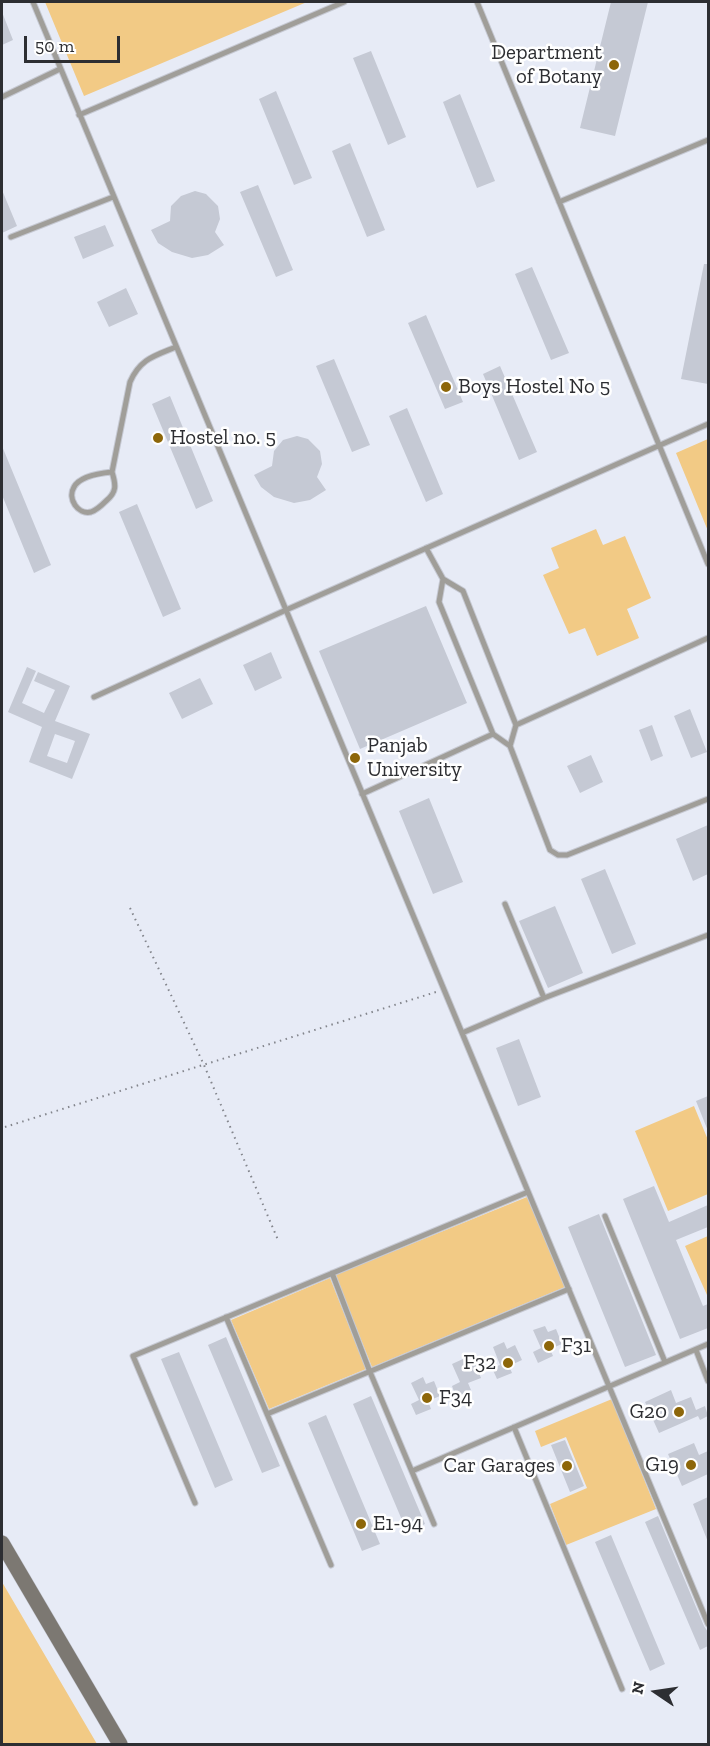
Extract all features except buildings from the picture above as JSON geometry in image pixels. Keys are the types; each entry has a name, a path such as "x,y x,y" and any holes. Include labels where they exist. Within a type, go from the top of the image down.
{"street":[{"path":"2,1543 120,1744"}],"lane":[{"path":"33,2 708,1624"},
{"path":"79,115 344,2"},
{"path":"477,2 708,564"},
{"path":"2,97 60,69"},
{"path":"559,202 708,140"},
{"path":"11,237 113,197"},
{"path":"112,472 92,476 78,482 72,493 76,508 83,512 97,510 113,496 116,485 112,472 130,382 135,370 144,361 176,347"},
{"path":"94,697 708,424"},
{"path":"426,548 443,579 463,591 516,725 510,746"},
{"path":"443,579 439,602 493,734 510,746 550,850 558,855 567,855 708,799"},
{"path":"516,725 708,638"},
{"path":"362,794 493,734"},
{"path":"505,904 544,998"},
{"path":"462,1033 544,998 708,935"},
{"path":"195,1503 133,1356 528,1192"},
{"path":"605,1216 666,1362"},
{"path":"332,1274 370,1372 434,1524"},
{"path":"267,1414 569,1289"},
{"path":"226,1317 331,1565"},
{"path":"411,1471 708,1344"},
{"path":"696,1350 708,1380"},
{"path":"514,1427 622,1689"}],"path":[{"path":"130,908 204,1065 279,1240"},
{"path":"5,1127 444,989"}],"shaded area":[{"path":"45,2 307,2 84,96"},
{"path":"708,439 708,531 676,453"},
{"path":"596,529 603,545 625,536 651,598 627,609 639,638 597,656 585,628 569,634 543,575 559,568 551,548"},
{"path":"694,1106 708,1140 708,1194 668,1211 635,1131"},
{"path":"527,1197 565,1287 372,1367 335,1275"},
{"path":"708,1236 708,1295 707,1295 685,1246"},
{"path":"330,1278 366,1369 269,1409 231,1320"},
{"path":"612,1399 656,1509 566,1545 550,1504 587,1488 566,1437 541,1447 535,1431"},
{"path":"2,1582 97,1744 2,1744"}],"place":[{"name":"Department of Botany","path":"614,65"},
{"name":"Boys Hostel No 5","path":"446,387"},
{"name":"Hostel no. 5","path":"158,438"},
{"name":"Panjab University","path":"355,758"},
{"name":"F31","path":"549,1346"},
{"name":"F32","path":"508,1363"},
{"name":"F34","path":"427,1398"},
{"name":"G20","path":"679,1412"},
{"name":"G19","path":"691,1465"},
{"name":"Car Garages","path":"567,1466"},
{"name":"E1-94","path":"361,1524"}]}
